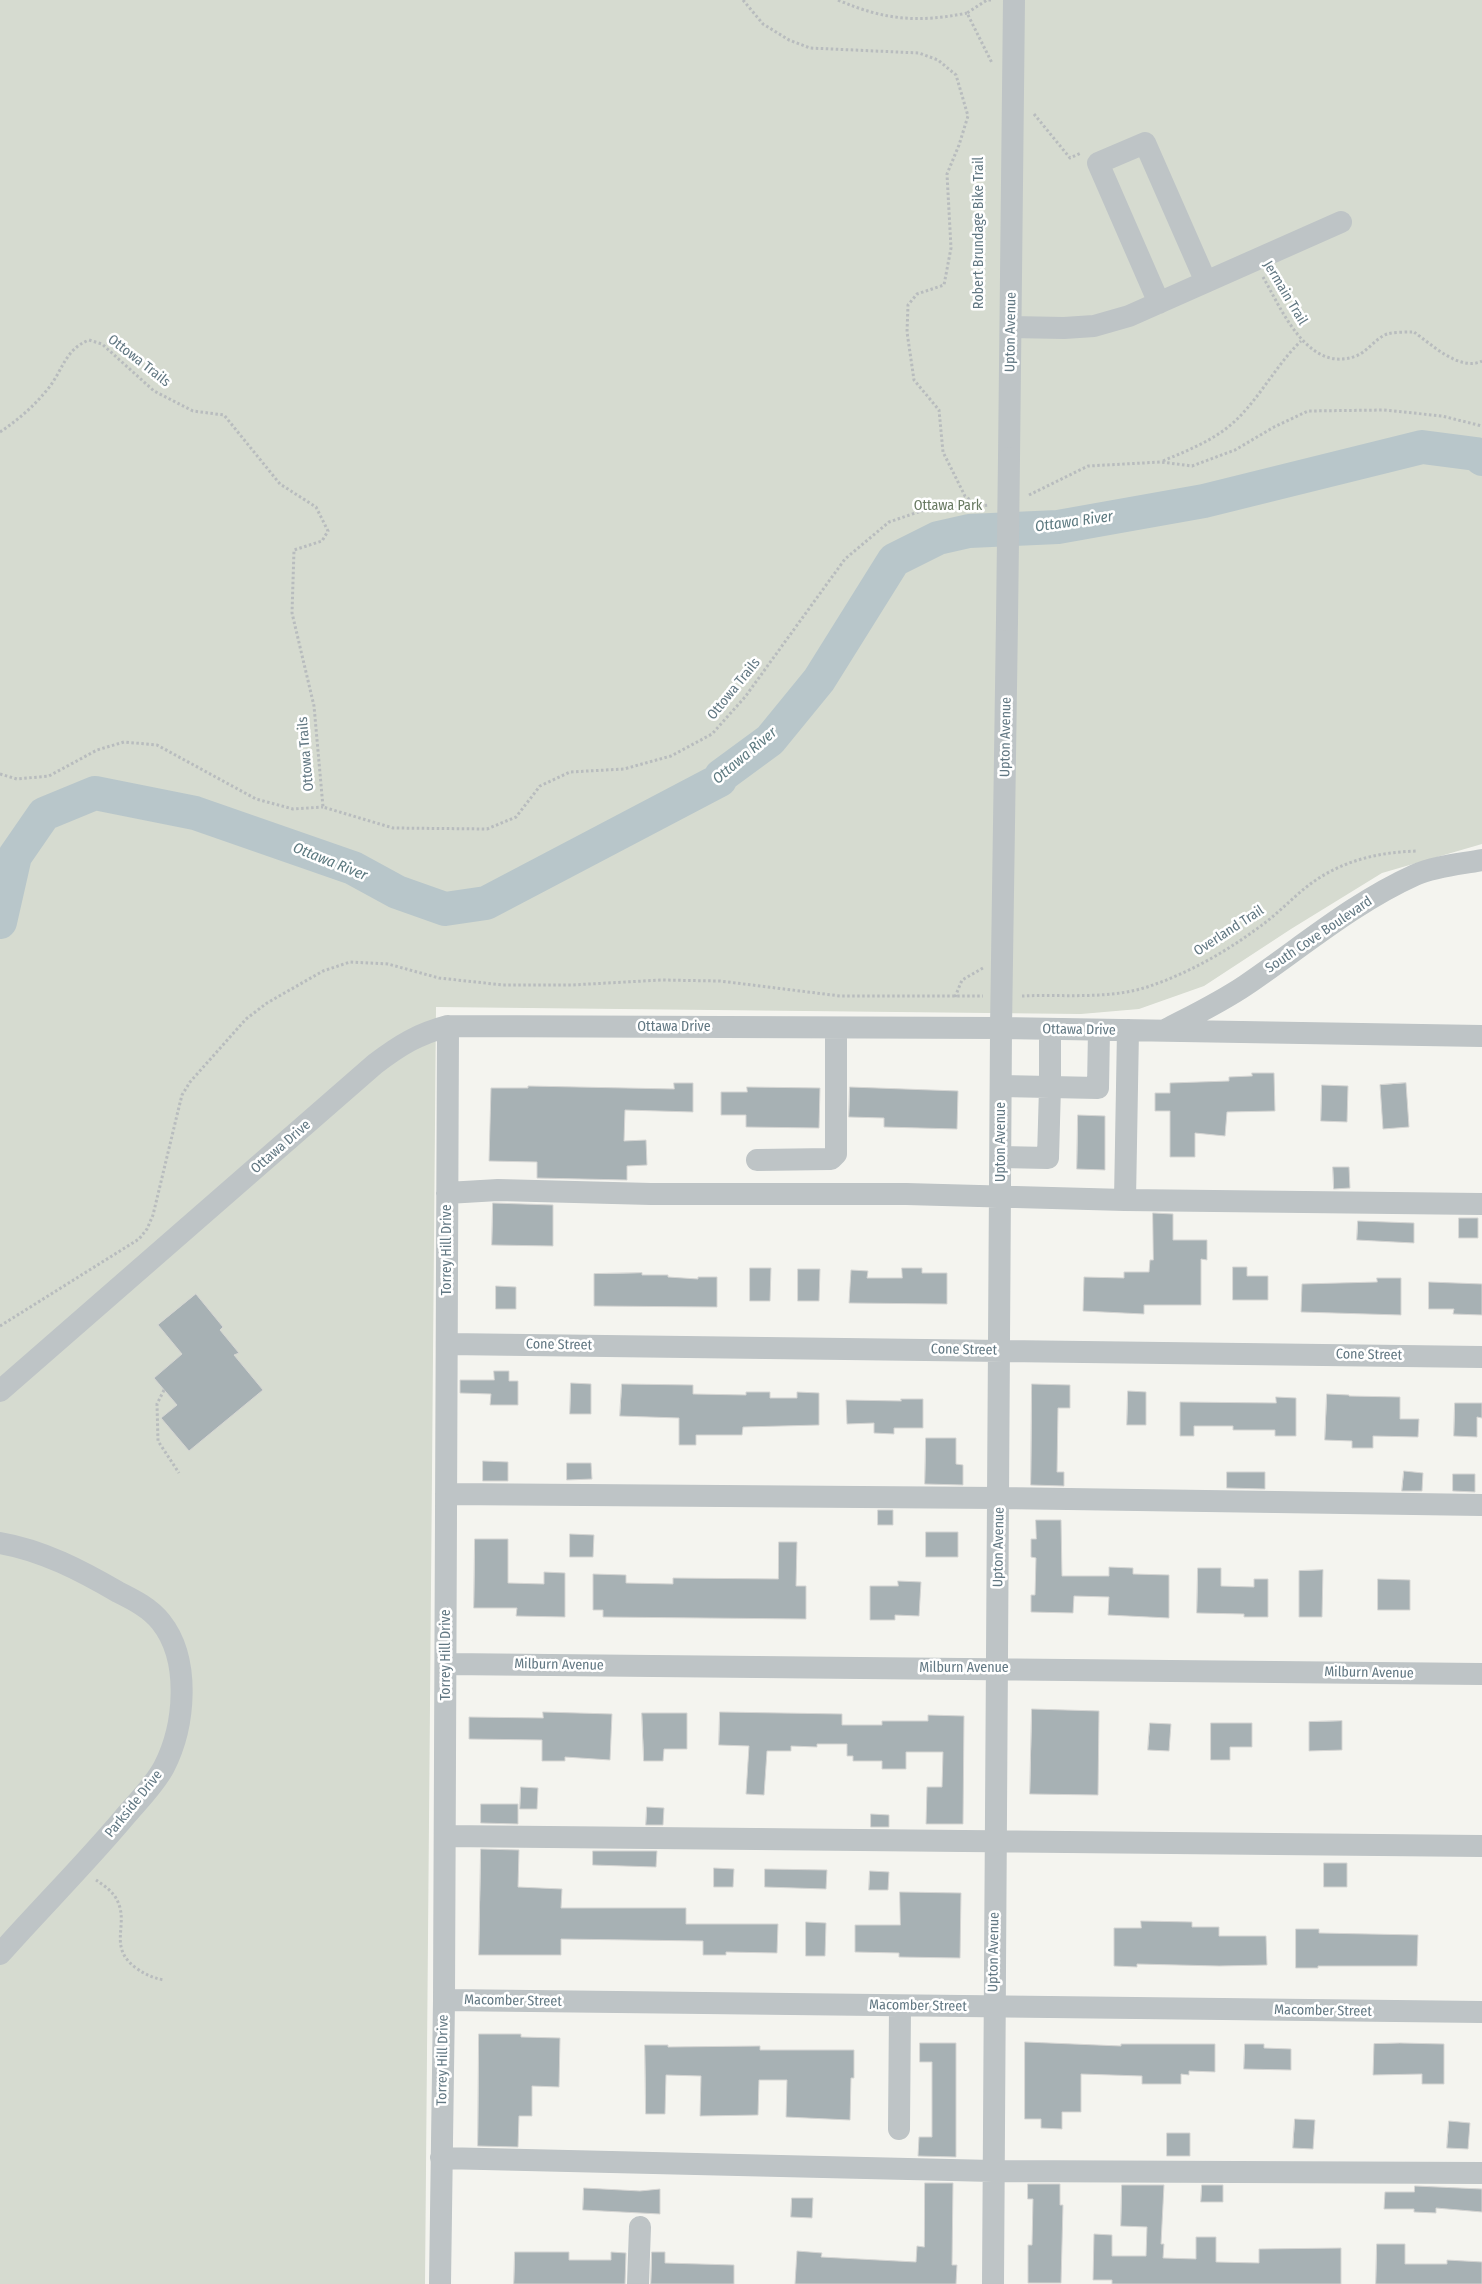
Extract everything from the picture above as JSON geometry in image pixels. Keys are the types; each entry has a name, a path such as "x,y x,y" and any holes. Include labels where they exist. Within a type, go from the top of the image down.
{"street":[{"name":"Upton Avenue","path":"993,2284 1001,1028 1003,996 1014,0"},
{"path":"1159,302 1098,163 1145,143 1206,282"},
{"path":"1011,327 1064,328 1094,326 1129,316 1341,222"},
{"name":"South Cove Boulevard","path":"1164,1031 1223,1000 1330,924 1417,874 1482,860"},
{"name":"Ottawa Drive","path":"0,1391 375,1064 401,1044 424,1032 448,1026 1001,1028 1482,1036"},
{"name":"Torrey Hill Drive","path":"440,2284 444,2000 448,1026"},
{"path":"757,1160 831,1159 836,1154 836,1028"},
{"path":"1001,1157 1048,1158 1050,1029"},
{"path":"1001,1086 1098,1088 1100,1030"},
{"path":"1125,1200 1128,1030"},
{"path":"447,1193 498,1190 651,1194 1001,1196 1125,1200 1482,1204"},
{"name":"Cone Street","path":"447,1344 1482,1356"},
{"path":"446,1494 999,1498 1482,1505"},
{"name":"Parkside Drive","path":"0,1543 53,1559 109,1586 150,1610 162,1622 170,1637 180,1670 178,1726 164,1768 138,1802 0,1954"},
{"name":"Milburn Avenue","path":"446,1664 1482,1674"},
{"path":"445,1836 1482,1846"},
{"name":"Macomber Street","path":"444,2000 1482,2012"},
{"path":"899,2129 900,2006"},
{"path":"442,2158 993,2171 1482,2173"},
{"path":"638,2284 640,2227"}],"path":[{"path":"838,0 888,18 910,19 967,13 987,0 991,0"},
{"path":"967,13 989,54 992,71"},
{"path":"1032,113 1070,158 1088,150"},
{"name":"Jermain Trail","path":"1253,261 1301,341 1314,348 1322,357 1336,361 1357,356 1387,334 1414,332 1463,364 1482,362"},
{"name":"Ottowa Trails","path":"0,432 21,419 49,389 65,361 77,345 89,340 102,344 154,391 193,411 224,415 280,484 316,506 328,531 322,541 294,550 292,613 314,706 323,807 394,828 487,829 516,817 540,786 570,772 624,769 671,756 712,734 745,697 845,559 889,522 934,507 978,506"},
{"path":"1161,462 1208,442 1235,421 1271,379 1288,353 1301,341"},
{"path":"1375,410 1442,416 1482,426"},
{"path":"0,774 17,779 49,776 97,750 124,742 157,745 256,799 293,809 323,807"},
{"name":"Overland Trail","path":"974,996 1122,993 1149,986 1224,950 1265,922 1318,879 1342,866 1372,856 1419,851"},
{"path":"955,997 962,980 984,968"},
{"path":"164,1390 157,1404 158,1440 179,1473"},
{"path":"79,1868 113,1894 118,1903 122,1919 120,1949 126,1960 153,1978 164,1980"}],"green space":[{"name":"Ottawa Park","path":"0,0 1482,0 1482,844 1382,873 1204,986 1139,1009 1081,1014 436,1007 425,2284 0,2284"}],"building":[{"path":"1252,1073 1274,1073 1275,1111 1227,1112 1225,1136 1195,1133 1195,1157 1170,1157 1170,1111 1155,1111 1155,1093 1170,1093 1170,1083 1229,1081 1229,1077 1252,1076"},
{"path":"674,1083 693,1083 693,1112 625,1110 624,1141 646,1140 647,1165 627,1166 627,1180 537,1178 537,1162 489,1161 491,1088 528,1088 528,1086 674,1089"},
{"path":"1406,1083 1409,1127 1383,1129 1380,1085"},
{"path":"1322,1085 1348,1086 1347,1122 1321,1121"},
{"path":"747,1087 820,1088 819,1128 746,1127 746,1115 721,1115 721,1092 747,1092"},
{"path":"850,1087 958,1091 957,1129 884,1127 884,1118 849,1117"},
{"path":"1078,1115 1105,1116 1105,1170 1077,1169"},
{"path":"1333,1167 1349,1167 1350,1188 1334,1189"},
{"path":"493,1203 553,1205 553,1246 492,1245"},
{"path":"1153,1213 1173,1214 1173,1240 1207,1240 1207,1260 1201,1259 1201,1305 1144,1305 1144,1314 1083,1311 1084,1277 1124,1278 1124,1272 1149,1272 1150,1260 1153,1260"},
{"path":"1459,1218 1478,1218 1478,1238 1459,1238"},
{"path":"1358,1221 1414,1223 1414,1243 1357,1240"},
{"path":"1233,1267 1247,1267 1247,1276 1268,1276 1268,1300 1233,1300"},
{"path":"750,1268 771,1268 770,1301 750,1301"},
{"path":"902,1268 922,1268 922,1273 947,1273 947,1304 849,1303 851,1270 868,1271 867,1278 902,1278"},
{"path":"798,1269 820,1269 819,1301 798,1301"},
{"path":"642,1273 642,1275 668,1275 668,1277 698,1279 698,1277 717,1277 717,1307 594,1306 594,1274"},
{"path":"1377,1278 1401,1278 1401,1315 1301,1312 1302,1284 1377,1282"},
{"path":"1429,1282 1482,1284 1482,1315 1453,1314 1454,1309 1429,1309"},
{"path":"496,1286 516,1287 516,1309 496,1309"},
{"path":"196,1294 223,1327 220,1330 239,1353 234,1355 263,1390 189,1451 161,1418 177,1405 154,1378 182,1354 158,1325"},
{"path":"494,1371 509,1371 509,1381 518,1381 518,1405 490,1405 491,1394 460,1393 460,1380 494,1380"},
{"path":"571,1383 591,1384 591,1414 570,1414"},
{"path":"622,1384 693,1385 693,1394 746,1395 746,1392 770,1392 770,1398 797,1398 797,1392 819,1393 819,1425 743,1427 742,1435 696,1435 696,1445 679,1445 679,1418 620,1416"},
{"path":"1032,1384 1070,1385 1070,1408 1058,1408 1057,1472 1064,1472 1064,1486 1031,1485"},
{"path":"1128,1391 1146,1392 1146,1425 1127,1425"},
{"path":"1327,1394 1400,1397 1400,1419 1419,1419 1418,1437 1373,1436 1373,1448 1352,1448 1352,1441 1325,1440"},
{"path":"1276,1397 1296,1398 1296,1436 1275,1436 1275,1430 1233,1430 1233,1426 1194,1426 1194,1436 1180,1436 1180,1402 1276,1403"},
{"path":"901,1399 923,1399 923,1428 894,1428 894,1434 874,1433 874,1423 847,1424 846,1400 901,1401"},
{"path":"1455,1403 1482,1403 1482,1418 1477,1417 1477,1437 1454,1436"},
{"path":"926,1438 956,1438 956,1464 963,1465 963,1485 925,1484"},
{"path":"483,1461 508,1462 508,1481 483,1481"},
{"path":"567,1463 591,1463 592,1479 567,1480"},
{"path":"1404,1471 1423,1473 1422,1491 1402,1491"},
{"path":"1227,1472 1265,1472 1265,1489 1227,1488"},
{"path":"1453,1474 1475,1474 1475,1492 1453,1491"},
{"path":"878,1510 893,1510 893,1525 878,1525"},
{"path":"1036,1520 1061,1520 1062,1576 1109,1576 1109,1567 1133,1568 1133,1574 1169,1575 1169,1618 1108,1615 1109,1597 1074,1596 1073,1613 1031,1612 1031,1595 1035,1595 1036,1558 1031,1557 1031,1539 1036,1539"},
{"path":"926,1532 958,1532 958,1557 926,1557"},
{"path":"570,1534 594,1535 593,1557 570,1557"},
{"path":"475,1539 508,1539 508,1583 544,1584 544,1572 565,1573 565,1617 516,1616 517,1608 474,1608"},
{"path":"779,1542 797,1542 796,1586 806,1586 806,1619 603,1617 603,1610 593,1610 593,1574 626,1575 626,1583 673,1584 673,1578 778,1579"},
{"path":"1198,1568 1221,1568 1221,1586 1254,1587 1254,1579 1268,1579 1268,1617 1244,1617 1244,1614 1197,1613"},
{"path":"1323,1570 1322,1617 1299,1617 1299,1571"},
{"path":"1378,1579 1410,1580 1410,1610 1378,1610"},
{"path":"898,1581 921,1582 919,1616 895,1615 895,1620 870,1620 870,1586 898,1586"},
{"path":"1032,1709 1099,1711 1098,1795 1030,1794"},
{"path":"543,1712 612,1714 610,1760 565,1757 565,1761 542,1761 542,1740 469,1739 469,1717 543,1718"},
{"path":"720,1712 842,1714 842,1725 882,1725 882,1721 928,1721 928,1715 964,1716 963,1824 926,1824 927,1787 942,1787 943,1752 906,1752 906,1769 882,1769 882,1761 853,1761 853,1756 847,1756 847,1744 817,1744 817,1747 791,1746 791,1751 767,1751 764,1795 746,1794 749,1746 719,1745"},
{"path":"642,1713 687,1713 687,1749 664,1749 663,1761 644,1761"},
{"path":"1342,1721 1342,1750 1309,1751 1309,1722"},
{"path":"1150,1723 1171,1724 1169,1751 1148,1750"},
{"path":"1211,1723 1252,1723 1252,1747 1230,1747 1230,1760 1211,1760"},
{"path":"521,1787 538,1788 537,1809 520,1809"},
{"path":"481,1804 518,1804 518,1824 481,1823"},
{"path":"647,1807 664,1808 663,1825 646,1825"},
{"path":"871,1814 889,1815 889,1827 871,1827"},
{"path":"481,1849 519,1850 518,1887 562,1889 561,1908 686,1908 686,1924 778,1924 777,1953 726,1952 726,1955 703,1955 703,1941 561,1939 561,1955 479,1955"},
{"path":"593,1851 657,1851 656,1867 593,1865"},
{"path":"1324,1863 1347,1863 1347,1887 1324,1887"},
{"path":"714,1868 734,1869 733,1887 714,1887"},
{"path":"765,1869 827,1870 826,1889 765,1887"},
{"path":"870,1871 889,1872 888,1890 869,1890"},
{"path":"900,1892 961,1893 960,1958 899,1957 899,1953 855,1952 855,1925 900,1925"},
{"path":"1141,1921 1192,1922 1192,1927 1219,1927 1219,1936 1266,1936 1267,1965 1137,1964 1137,1967 1114,1966 1114,1928 1141,1928"},
{"path":"806,1922 826,1923 825,1956 806,1956"},
{"path":"1296,1929 1319,1929 1319,1933 1418,1935 1417,1966 1318,1966 1318,1968 1296,1968"},
{"path":"479,2034 521,2034 521,2037 560,2038 559,2087 532,2086 532,2116 519,2116 518,2147 478,2146"},
{"path":"1025,2042 1121,2046 1121,2044 1215,2044 1215,2072 1189,2071 1189,2075 1181,2074 1181,2084 1142,2084 1142,2076 1081,2074 1081,2112 1062,2112 1062,2129 1041,2128 1041,2119 1025,2119"},
{"path":"920,2043 956,2043 956,2157 918,2156 919,2137 932,2137 932,2062 920,2062"},
{"path":"1245,2044 1264,2044 1264,2048 1291,2049 1291,2070 1244,2069"},
{"path":"1374,2044 1444,2044 1444,2084 1422,2084 1422,2074 1373,2075"},
{"path":"645,2045 668,2045 668,2047 760,2046 760,2050 854,2050 854,2078 851,2078 850,2120 786,2117 787,2080 759,2080 758,2115 700,2116 701,2076 666,2075 665,2114 646,2114"},
{"path":"1295,2119 1315,2120 1313,2149 1293,2148"},
{"path":"1449,2121 1470,2123 1468,2149 1447,2148"},
{"path":"1167,2133 1190,2133 1190,2156 1167,2156"},
{"path":"925,2183 953,2183 952,2265 957,2265 956,2284 795,2284 797,2251 822,2253 821,2257 916,2262 917,2246 924,2247"},
{"path":"1028,2184 1060,2184 1060,2205 1063,2205 1061,2283 1028,2283 1028,2245 1032,2245 1033,2199 1028,2199"},
{"path":"1122,2185 1164,2185 1161,2244 1164,2244 1163,2258 1196,2259 1196,2237 1216,2237 1216,2262 1259,2263 1259,2249 1341,2248 1341,2284 1112,2284 1112,2280 1093,2280 1094,2234 1112,2235 1112,2256 1146,2256 1147,2227 1121,2226"},
{"path":"1202,2185 1223,2185 1223,2202 1201,2202"},
{"path":"1415,2186 1482,2189 1482,2212 1436,2208 1436,2213 1414,2212 1414,2209 1384,2209 1385,2192 1414,2192"},
{"path":"584,2188 640,2191 660,2189 660,2214 583,2210"},
{"path":"792,2198 813,2198 812,2218 791,2217"},
{"path":"1377,2244 1405,2244 1405,2264 1447,2264 1447,2260 1482,2262 1482,2284 1376,2284"},
{"path":"515,2252 569,2252 569,2260 611,2260 611,2252 626,2253 625,2284 514,2284"},
{"path":"652,2252 665,2252 665,2263 734,2265 734,2284 651,2284"}],"waterway":[{"name":"Ottawa River","path":"0,922 15,856 44,814 95,793 195,813 353,868 397,892 445,909 486,903 720,780 721,776 770,740 819,680 894,560 938,538 969,531 1058,527 1204,501 1422,447 1476,454 1482,459"}]}
